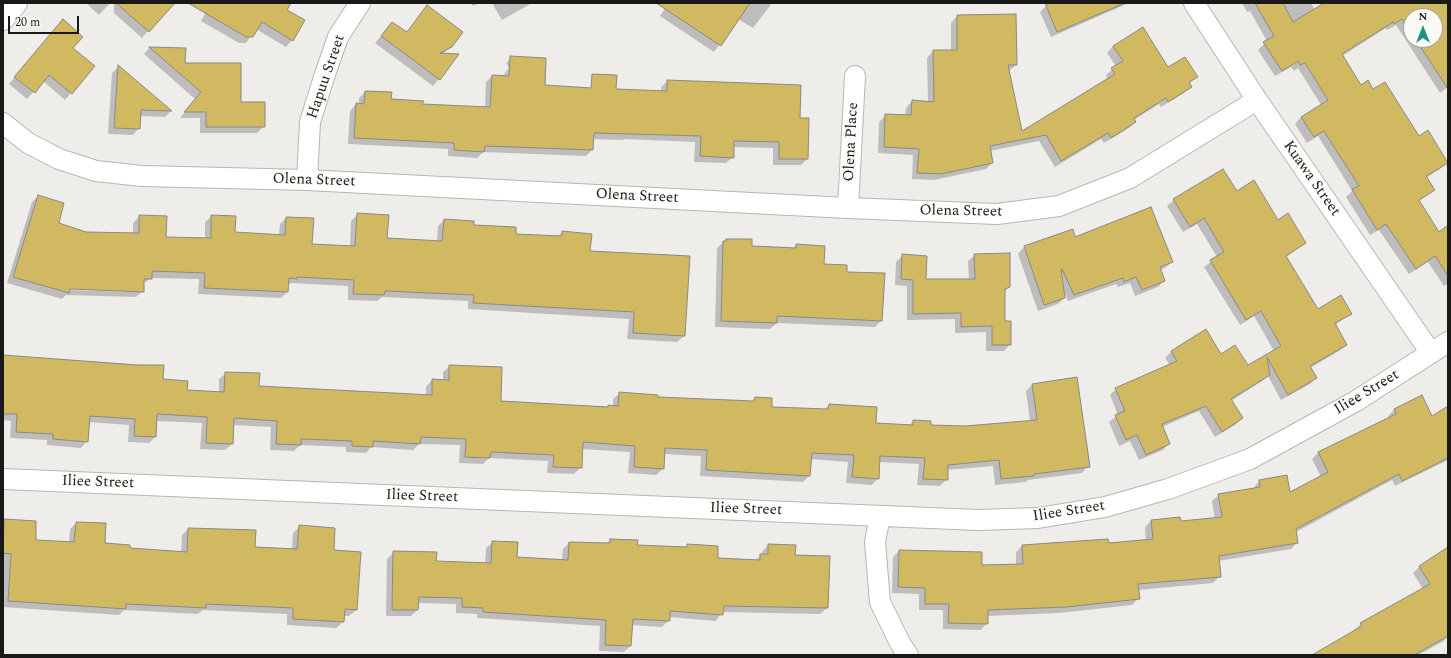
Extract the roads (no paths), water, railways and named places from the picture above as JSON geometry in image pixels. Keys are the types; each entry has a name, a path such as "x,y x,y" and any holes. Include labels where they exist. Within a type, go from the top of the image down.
{"street":[{"path":"3,19 16,3"},
{"name":"Hapuu Street","path":"307,180 310,122 321,85 338,37 360,3"},
{"name":"Kuawa Street","path":"1194,3 1257,100 1431,353"},
{"name":"Olena Place","path":"848,208 855,76"},
{"name":"Olena Street","path":"3,123 28,142 58,159 96,171 142,176 307,180 848,208 997,214 1059,206 1130,178 1257,100"},
{"name":"Iliee Street","path":"3,479 978,520 1038,518 1105,507 1168,489 1250,459 1356,401 1448,342"},
{"path":"880,516 875,542 880,602 900,644 908,655"}]}
